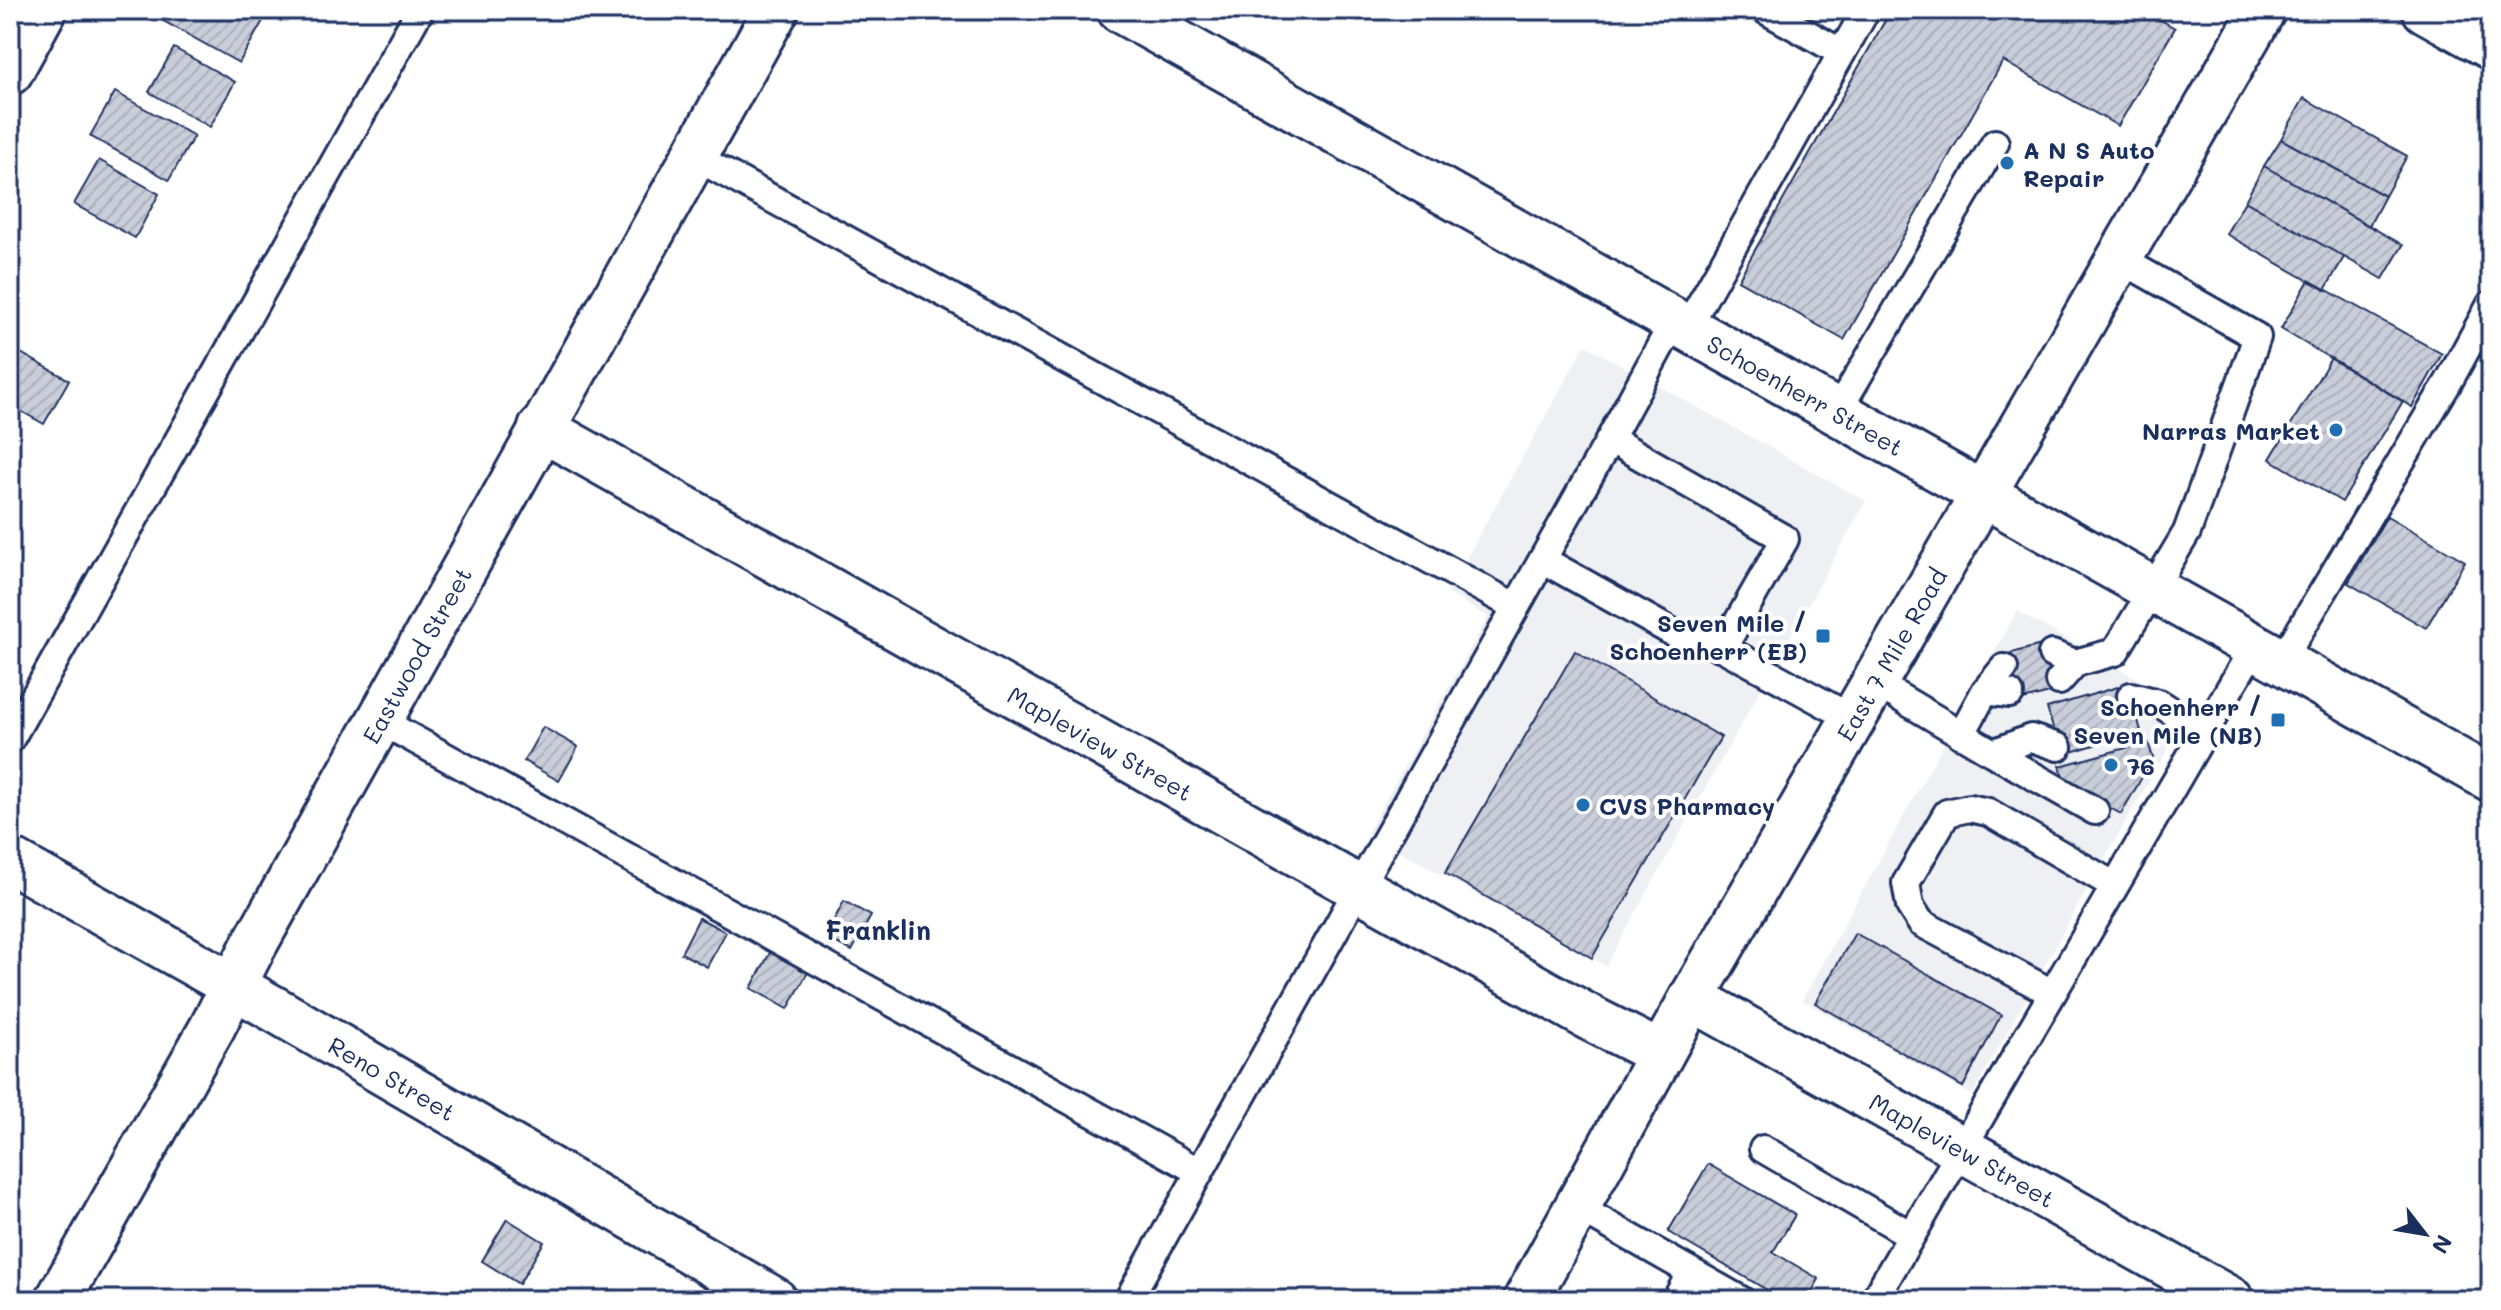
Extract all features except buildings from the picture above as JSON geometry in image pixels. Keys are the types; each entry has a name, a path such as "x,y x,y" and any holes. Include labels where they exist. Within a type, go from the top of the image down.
{"street":[{"path":"10,72 44,10"},
{"name":"Eastwood Street","path":"58,1300 776,10"},
{"name":"Schoenherr Street","path":"1120,10 2491,779"},
{"name":"East 7 Mile Road","path":"1526,1300 1692,998 2263,10"},
{"path":"2425,10 2491,47"},
{"name":"Mapleview Street","path":"541,428 1590,1018 1661,1054"},
{"name":"Reno Street","path":"10,860 774,1300"},
{"name":"Mapleview Street","path":"1692,998 2231,1300"}],"lane":[{"path":"10,740 420,10"},
{"path":"1765,10 1842,53"},
{"path":"1128,1300 1610,439 1681,325 1866,10"},
{"path":"1837,412 1995,143"},
{"path":"694,156 1516,607"},
{"path":"2062,666 2115,652 2153,590 2187,532 2257,337 2120,259"},
{"path":"1874,1300 2204,732 2268,654 2449,381 2491,304"},
{"path":"1610,439 1785,539 1723,648"},
{"path":"1543,560 1672,632 1961,735 2095,811"},
{"path":"1961,735 1998,693 2004,668"},
{"path":"2131,696 2159,703 2204,732"},
{"path":"2139,722 2159,703"},
{"path":"1993,753 2031,738 2050,718"},
{"path":"379,720 1200,1172"},
{"path":"2031,738 2058,747"},
{"path":"2052,993 1921,923 1910,906 1906,883 1947,813 1969,808 1988,812 2115,886"},
{"path":"1763,1149 1911,1235"},
{"path":"1577,1207 1741,1300"},
{"path":"1676,1300 1691,1272"}],"shaded area":[{"path":"1585,345 1866,501 1606,966 1367,833 1488,617 1447,593"},
{"path":"2017,611 2191,709 1972,1095 1802,1000"}],"place":[{"name":"A N S Auto Repair","path":"2007,163"},
{"name":"Narras Market","path":"2336,430"},
{"name":"Seven Mile / Schoenherr (EB)","path":"1823,636"},
{"name":"Schoenherr / Seven Mile (NB)","path":"2278,720"},
{"name":"76","path":"2111,765"},
{"name":"CVS Pharmacy","path":"1583,805"}],"district":[{"name":"Franklin","path":"878,930"}]}
